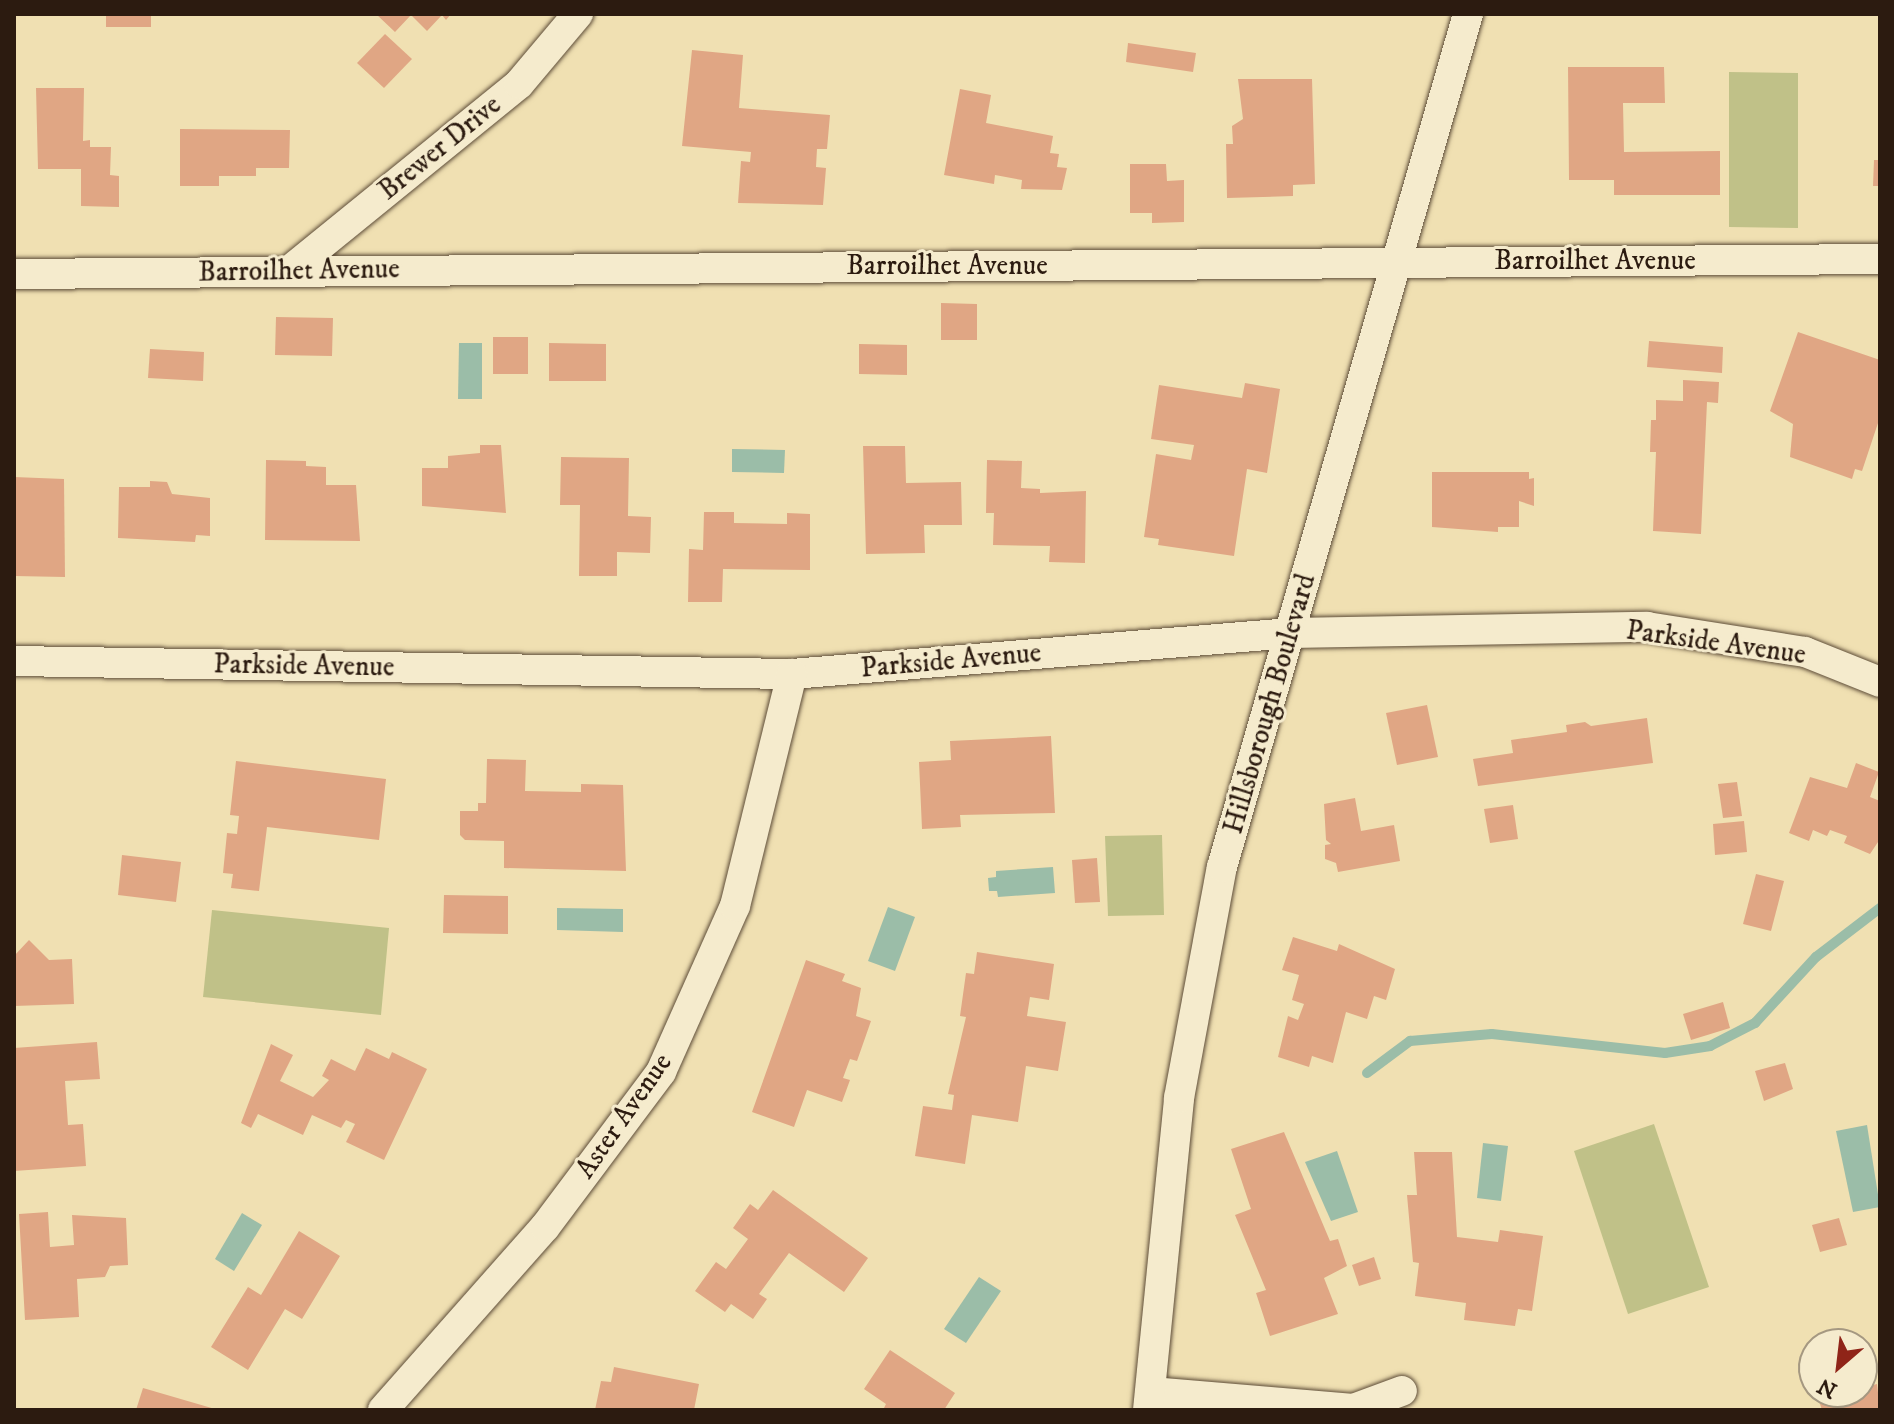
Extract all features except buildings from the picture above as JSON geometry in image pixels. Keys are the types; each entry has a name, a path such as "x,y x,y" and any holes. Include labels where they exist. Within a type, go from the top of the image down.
{"street":[{"name":"Brewer Drive","path":"289,271 519,84 578,14"},
{"name":"Hillsborough Boulevard","path":"1150,1401 1179,1098 1222,867 1400,262 1468,14"},
{"name":"Barroilhet Avenue","path":"14,274 1880,259"},
{"name":"Parkside Avenue","path":"14,661 792,674 1290,633 1647,627 1805,652 1880,682"},
{"name":"Aster Avenue","path":"383,1410 545,1227 661,1072 735,906 792,674"},
{"path":"1150,1401 1353,1409 1402,1391"}],"green space":[{"path":"1729,72 1798,73 1798,228 1729,227"},
{"path":"1162,835 1164,915 1108,916 1105,836"},
{"path":"212,910 389,928 381,1015 203,997"},
{"path":"1654,1124 1709,1287 1628,1314 1574,1151"}],"shaded area":[{"path":"459,343 482,343 482,399 458,399"},
{"path":"732,449 785,450 784,473 732,472"},
{"path":"1053,867 1055,893 998,897 997,891 989,891 988,878 996,877 996,871"},
{"path":"888,907 915,917 895,971 868,961"},
{"path":"557,908 623,909 623,932 557,930"},
{"path":"1867,1125 1880,1207 1853,1212 1836,1131"},
{"path":"1483,1143 1508,1146 1501,1201 1477,1198"},
{"path":"1337,1151 1358,1212 1331,1221 1305,1162"},
{"path":"242,1213 262,1225 234,1271 215,1259"},
{"path":"979,1277 1001,1291 966,1343 944,1329"}],"waterway":[{"path":"1367,1073 1410,1041 1492,1034 1665,1053 1710,1046 1755,1023 1816,957 1880,908"}]}
